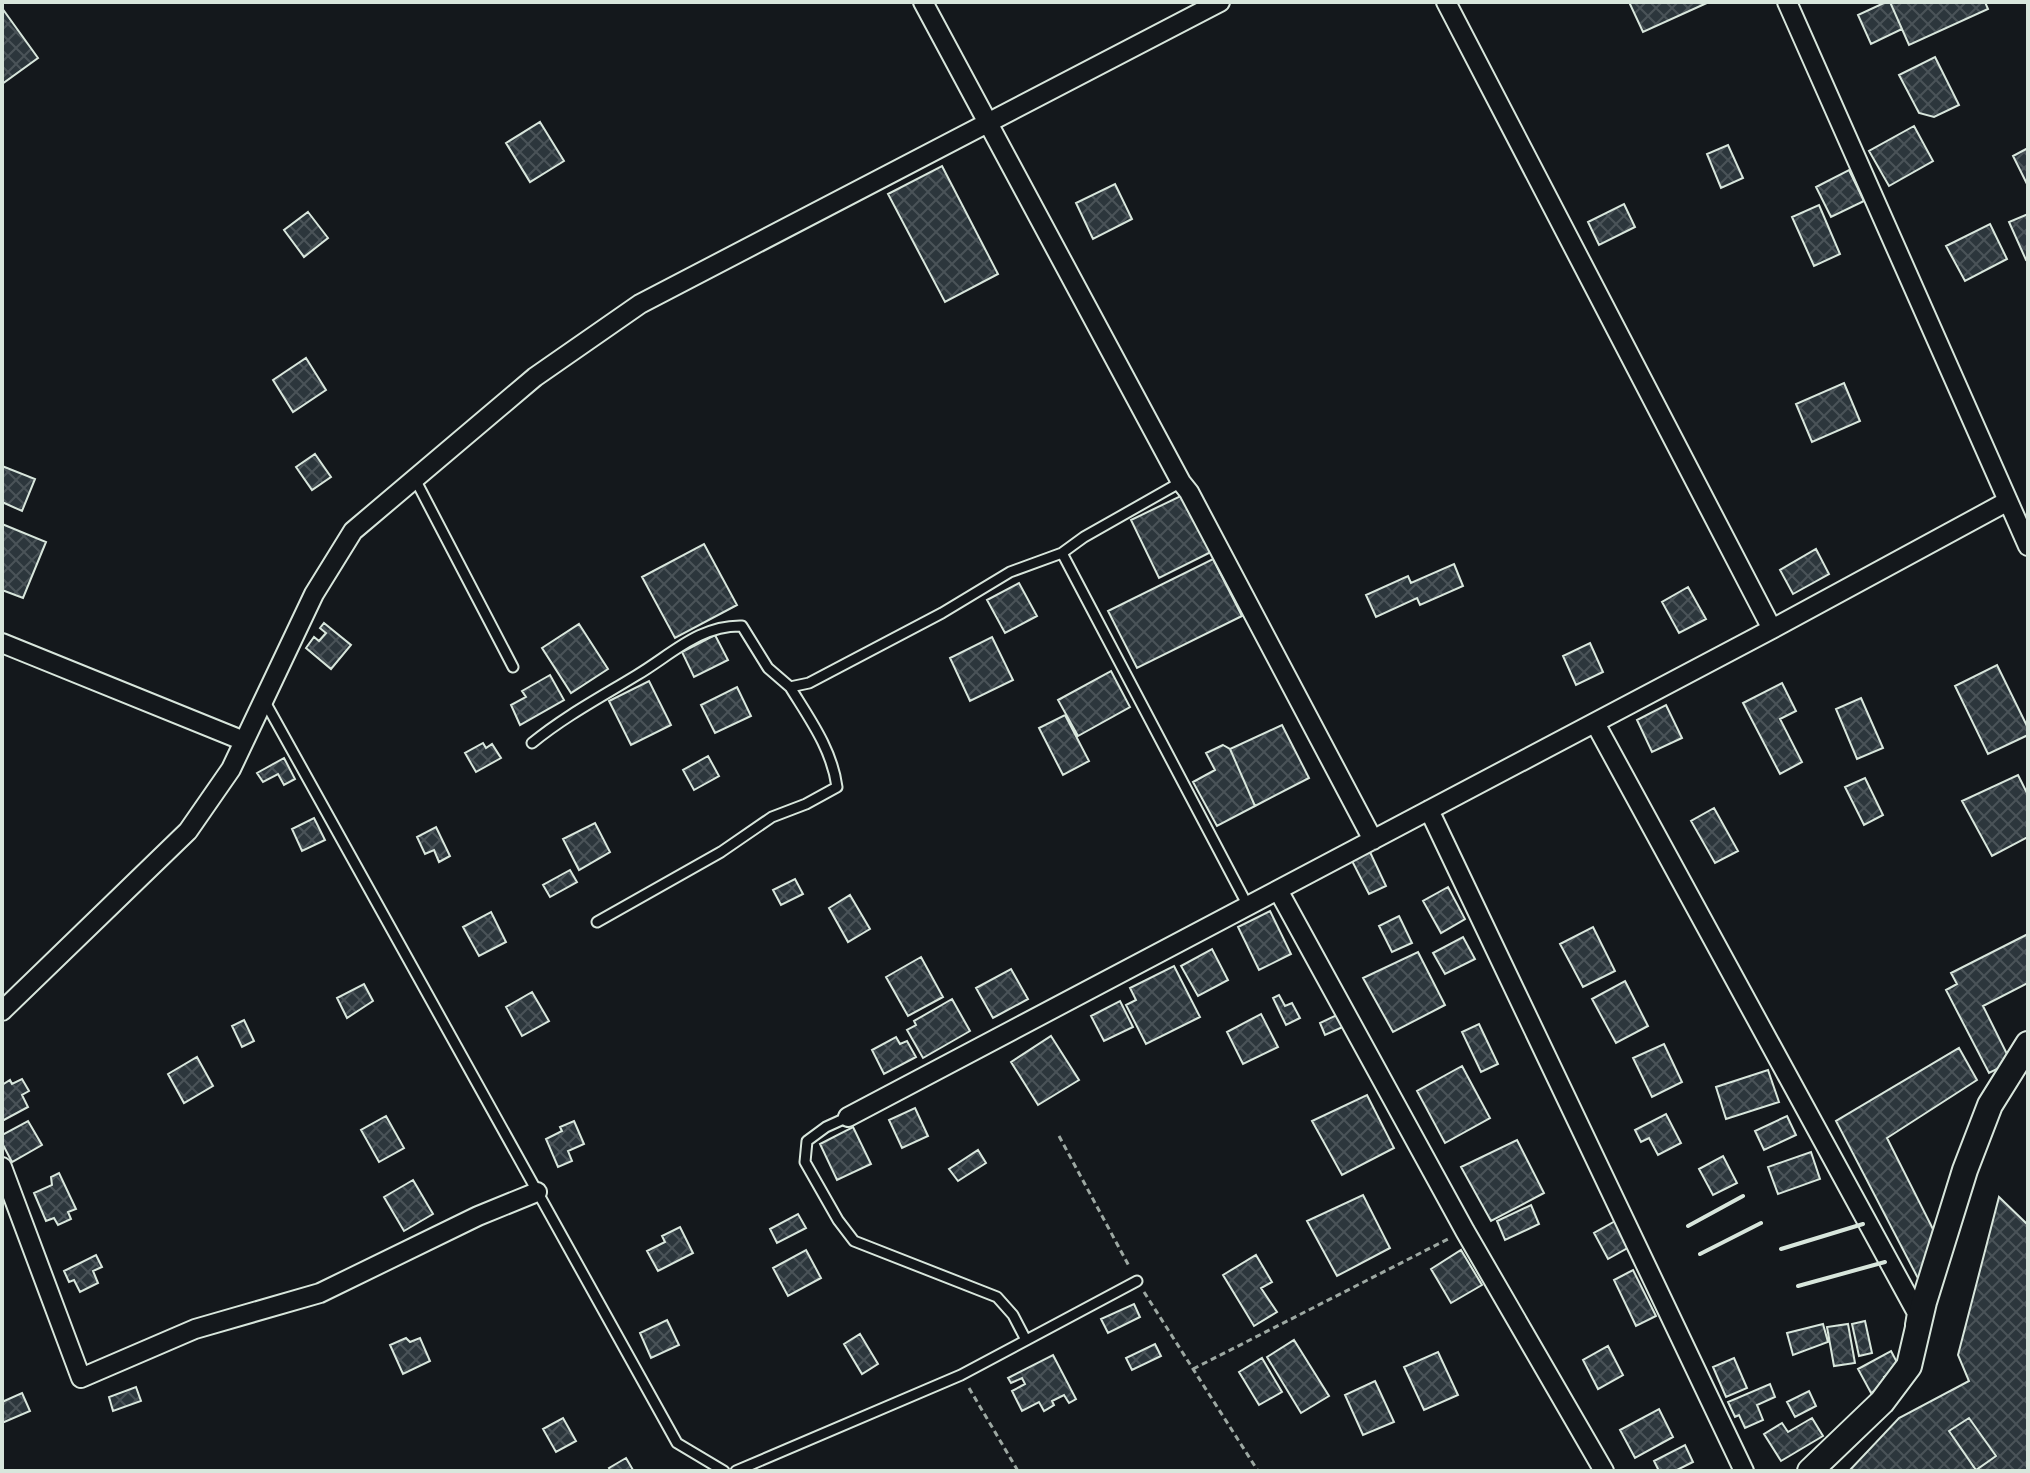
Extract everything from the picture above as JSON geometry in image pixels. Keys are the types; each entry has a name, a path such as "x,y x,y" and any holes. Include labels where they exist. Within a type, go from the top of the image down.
{"street":[{"path":"923,2 1189,492 1373,840"},
{"path":"2,1011 188,831 231,769 314,594 353,531 535,377 640,304 1220,2"},
{"path":"1446,2 1772,629"},
{"path":"1787,2 2028,546"},
{"path":"848,1117 2008,501"},
{"path":"2,643 244,741"},
{"path":"1595,723 1917,1313 1909,1366"},
{"path":"1429,810 1744,1471"},
{"path":"1278,890 1465,1231 1604,1471"},
{"path":"1810,1471 1882,1402 1909,1366 1924,1302 1965,1170 1990,1105 2028,1044"},
{"path":"2,1167 81,1378 195,1329 320,1293 478,1216 537,1192"}],"lane":[{"path":"415,479 513,667"},
{"path":"790,687 809,683 942,613 1010,572 1062,553 1084,537 1181,482"},
{"path":"1062,553 1248,906"},
{"path":"532,743 563,718 641,673 685,641 725,626 742,626 768,668 790,687 834,766 837,787 806,804 772,817 721,852 597,922"},
{"path":"264,700 677,1443 724,1471"},
{"path":"848,1117 826,1127 807,1141 805,1162 838,1220 854,1241 997,1297 1013,1315 1026,1340"},
{"path":"736,1471 961,1375 1137,1281"}],"path":[{"path":"1059,1136 1137,1281 1258,1471"},
{"path":"1193,1369 1465,1231"},
{"path":"961,1375 1018,1471"}],"building":[{"path":"1629,2 1709,2 1643,32"},
{"path":"1890,2 1902,29 1871,44 1858,15"},
{"path":"1890,2 1985,2 1988,9 1909,45"},
{"path":"2,8 38,58 2,84"},
{"path":"1935,57 1959,105 1934,117 1919,113 1899,75"},
{"path":"540,122 564,161 530,182 506,143"},
{"path":"1914,126 1933,161 1889,186 1869,151"},
{"path":"1728,145 1743,178 1721,188 1707,154"},
{"path":"2028,148 2028,186 2013,156"},
{"path":"942,166 998,274 945,302 888,194"},
{"path":"1849,170 1864,201 1831,217 1816,187"},
{"path":"1115,184 1132,219 1093,239 1076,203"},
{"path":"1624,204 1635,227 1599,245 1588,222"},
{"path":"1819,205 1840,254 1814,266 1792,217"},
{"path":"308,212 328,238 304,257 284,230"},
{"path":"2028,214 2028,259 2026,260 2009,222"},
{"path":"1990,224 2007,259 1965,281 1946,246"},
{"path":"306,358 326,390 293,412 273,380"},
{"path":"1844,383 1860,421 1812,442 1796,404"},
{"path":"315,454 331,477 312,490 296,467"},
{"path":"2,466 35,479 22,511 2,502"},
{"path":"1189,492 1217,549 1159,578 1131,520"},
{"path":"2,524 46,542 23,598 2,590"},
{"path":"704,544 737,605 675,638 642,577"},
{"path":"1816,549 1829,574 1793,594 1780,570"},
{"path":"1213,559 1242,616 1137,668 1108,611"},
{"path":"1454,564 1463,586 1420,605 1417,598 1376,617 1366,595 1408,576 1411,583"},
{"path":"1019,583 1037,616 1005,633 987,600"},
{"path":"1688,587 1706,619 1679,633 1662,602"},
{"path":"324,623 351,645 331,669 306,648 314,637 319,641 326,633 320,628"},
{"path":"579,624 608,669 571,693 542,648"},
{"path":"715,635 728,660 694,677 682,652"},
{"path":"992,637 1013,680 970,701 950,658"},
{"path":"1590,643 1603,672 1576,685 1563,656"},
{"path":"1997,665 2028,728 2028,735 1988,754 1955,686"},
{"path":"1111,671 1130,707 1078,736 1058,700"},
{"path":"550,675 564,700 520,725 511,705 526,697 522,691"},
{"path":"649,681 671,725 631,745 609,701"},
{"path":"1782,683 1796,711 1780,719 1802,762 1780,774 1743,703"},
{"path":"737,687 751,716 715,733 701,705"},
{"path":"1861,698 1883,748 1857,759 1836,709"},
{"path":"1666,705 1682,738 1652,752 1637,720"},
{"path":"1065,715 1089,761 1063,775 1039,728"},
{"path":"1282,725 1309,778 1255,806 1230,749"},
{"path":"483,743 486,748 492,744 501,758 476,772 465,753"},
{"path":"1223,745 1230,749 1255,806 1217,826 1193,782 1215,770 1206,753"},
{"path":"708,756 719,776 694,790 683,770"},
{"path":"284,758 295,779 284,785 278,774 263,782 257,773"},
{"path":"2018,775 2028,795 2028,837 1992,856 1962,801"},
{"path":"1865,778 1883,815 1864,825 1845,787"},
{"path":"1714,808 1738,851 1715,863 1691,821"},
{"path":"314,818 325,840 302,851 292,829"},
{"path":"595,823 610,852 579,870 563,839"},
{"path":"436,827 450,856 439,862 434,850 425,854 417,837"},
{"path":"1369,850 1386,886 1369,894 1351,859"},
{"path":"570,870 577,882 550,897 543,885"},
{"path":"795,879 803,894 781,905 773,890"},
{"path":"1448,887 1465,919 1441,933 1423,901"},
{"path":"850,895 870,929 848,942 829,908"},
{"path":"1270,911 1291,954 1259,970 1238,927"},
{"path":"491,912 506,942 479,956 463,927"},
{"path":"1399,916 1412,943 1392,952 1379,926"},
{"path":"1593,927 1615,971 1583,987 1560,944"},
{"path":"2028,934 2028,983 1983,1006 2011,1062 1989,1073 1946,990 1957,984 1951,973"},
{"path":"1463,937 1475,959 1445,974 1433,953"},
{"path":"1212,949 1228,980 1198,996 1181,966"},
{"path":"1418,952 1445,1005 1393,1032 1363,978"},
{"path":"921,957 943,997 908,1016 886,977"},
{"path":"1174,966 1200,1017 1146,1044 1126,1005 1136,1000 1130,988"},
{"path":"1011,969 1028,999 993,1018 976,988"},
{"path":"1625,981 1648,1026 1616,1043 1592,999"},
{"path":"364,984 373,1001 347,1018 337,998"},
{"path":"532,992 549,1021 522,1036 506,1007"},
{"path":"1279,995 1285,1006 1292,1003 1300,1018 1286,1025 1273,998"},
{"path":"952,999 970,1031 923,1058 907,1030 916,1025 914,1021"},
{"path":"1120,1001 1133,1027 1104,1041 1091,1016"},
{"path":"1261,1014 1278,1047 1243,1064 1227,1032"},
{"path":"1339,1014 1345,1026 1325,1035 1320,1023"},
{"path":"244,1020 254,1041 242,1047 232,1026"},
{"path":"1479,1024 1498,1064 1481,1072 1462,1032"},
{"path":"1051,1036 1079,1080 1038,1105 1011,1062"},
{"path":"896,1037 900,1044 907,1041 916,1057 884,1074 872,1050"},
{"path":"1664,1044 1682,1082 1652,1097 1633,1058"},
{"path":"1959,1048 1977,1080 1887,1138 1938,1239 1922,1286 1836,1121"},
{"path":"197,1057 213,1086 184,1103 168,1074"},
{"path":"1462,1066 1490,1118 1445,1143 1417,1091"},
{"path":"1768,1070 1779,1102 1726,1119 1716,1087"},
{"path":"22,1079 29,1091 22,1095 28,1107 2,1121 2,1085 10,1080 12,1084"},
{"path":"1367,1095 1394,1148 1342,1175 1312,1121"},
{"path":"915,1108 928,1136 902,1148 889,1120"},
{"path":"1666,1114 1681,1143 1658,1155 1649,1138 1641,1142 1635,1130"},
{"path":"386,1116 404,1148 379,1162 361,1130"},
{"path":"1787,1116 1796,1135 1764,1150 1755,1131"},
{"path":"28,1121 42,1145 12,1162 2,1143 2,1135"},
{"path":"574,1121 584,1144 568,1151 572,1161 558,1167 546,1139 562,1131 560,1127"},
{"path":"853,1127 871,1164 837,1180 820,1144"},
{"path":"1517,1140 1544,1193 1491,1221 1461,1167"},
{"path":"978,1150 986,1163 958,1181 949,1169"},
{"path":"1811,1152 1820,1179 1778,1194 1768,1167"},
{"path":"1723,1156 1737,1183 1713,1195 1699,1169"},
{"path":"59,1173 76,1209 68,1212 71,1219 58,1225 54,1218 46,1221 34,1193 52,1185 51,1177"},
{"path":"413,1180 433,1214 404,1231 384,1197"},
{"path":"1363,1195 1390,1248 1337,1276 1307,1221"},
{"path":"1999,1197 2028,1225 2028,1471 1849,1471 1899,1418 1969,1381 1958,1355"},
{"path":"1531,1205 1539,1224 1505,1240 1497,1221"},
{"path":"798,1214 806,1228 777,1243 770,1229"},
{"path":"1617,1220 1631,1246 1608,1259 1594,1233"},
{"path":"680,1227 693,1253 658,1271 647,1251 665,1242 662,1236"},
{"path":"806,1250 821,1278 788,1296 773,1268"},
{"path":"1461,1250 1482,1285 1451,1303 1431,1269"},
{"path":"96,1255 102,1267 93,1271 98,1283 80,1292 74,1280 69,1282 64,1271"},
{"path":"1256,1255 1272,1282 1261,1288 1277,1312 1254,1326 1223,1275"},
{"path":"1633,1270 1656,1316 1636,1326 1614,1280"},
{"path":"1134,1304 1140,1317 1108,1333 1101,1319"},
{"path":"667,1320 679,1345 651,1358 640,1333"},
{"path":"1865,1321 1872,1353 1859,1356 1852,1324"},
{"path":"1823,1324 1828,1342 1793,1355 1787,1333"},
{"path":"1848,1324 1855,1363 1834,1366 1827,1327"},
{"path":"860,1334 878,1364 862,1374 844,1344"},
{"path":"406,1338 410,1342 420,1338 430,1361 403,1374 390,1345"},
{"path":"1294,1340 1329,1396 1301,1413 1267,1357"},
{"path":"1155,1344 1161,1356 1132,1370 1126,1358"},
{"path":"1608,1346 1623,1375 1598,1389 1583,1360"},
{"path":"1891,1351 1900,1368 1884,1377 1887,1384 1871,1393 1858,1369"},
{"path":"1438,1352 1458,1395 1424,1410 1404,1367"},
{"path":"1053,1355 1076,1399 1069,1403 1064,1395 1052,1401 1054,1405 1044,1411 1039,1402 1022,1411 1012,1391 1025,1384 1022,1378 1011,1383 1008,1378"},
{"path":"1262,1358 1282,1392 1259,1405 1239,1372"},
{"path":"1734,1358 1747,1388 1726,1397 1713,1367"},
{"path":"1375,1381 1394,1422 1363,1435 1345,1395"},
{"path":"1770,1384 1775,1397 1757,1405 1763,1420 1745,1428 1728,1402"},
{"path":"136,1387 141,1401 113,1411 109,1397"},
{"path":"1809,1391 1816,1406 1795,1417 1787,1402"},
{"path":"22,1393 30,1411 2,1423 2,1402"},
{"path":"1659,1409 1673,1437 1635,1458 1620,1430"},
{"path":"563,1418 576,1441 556,1452 543,1429"},
{"path":"1812,1418 1823,1436 1781,1461 1764,1434 1782,1423 1788,1432"},
{"path":"1969,1418 1996,1456 1976,1470 1949,1431"},
{"path":"1685,1445 1693,1462 1675,1471 1659,1471 1654,1461"},
{"path":"626,1458 633,1470 611,1471 609,1468"}],"wall":[{"path":"1688,1226 1743,1196"},
{"path":"1700,1254 1761,1223"},
{"path":"1781,1249 1863,1224"},
{"path":"1798,1286 1885,1262"}]}
